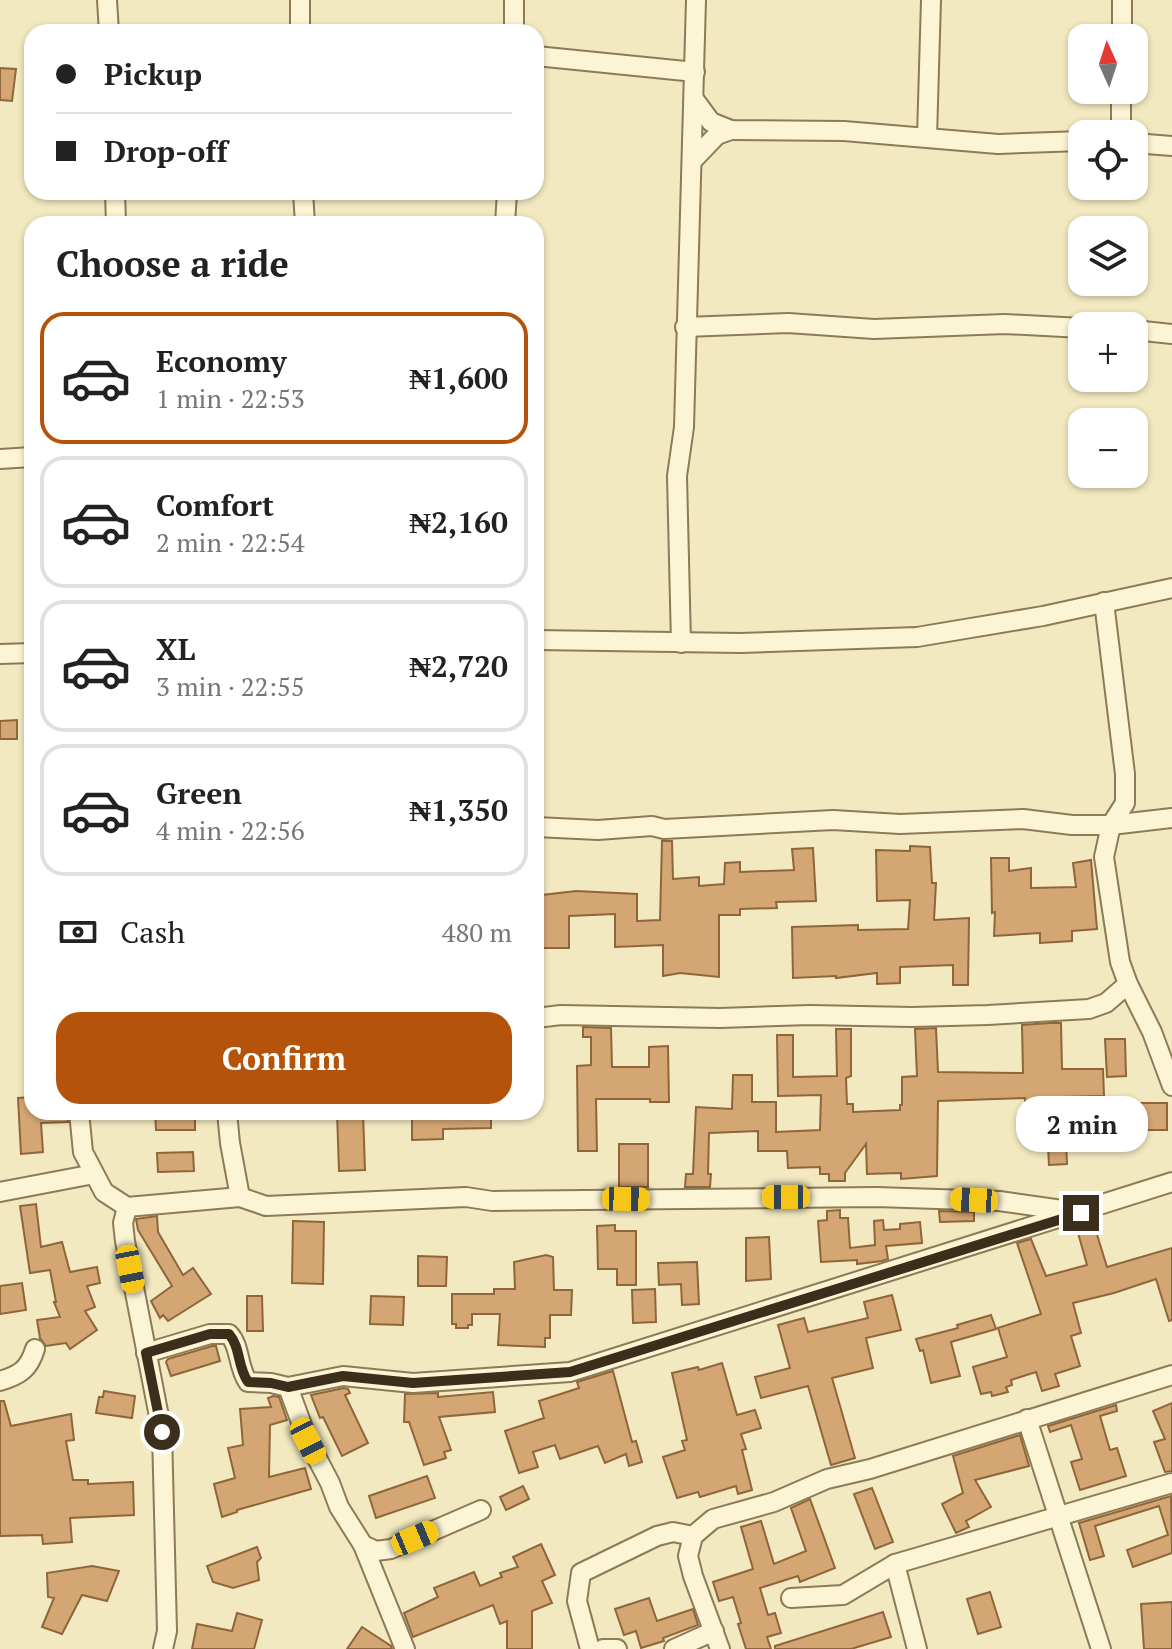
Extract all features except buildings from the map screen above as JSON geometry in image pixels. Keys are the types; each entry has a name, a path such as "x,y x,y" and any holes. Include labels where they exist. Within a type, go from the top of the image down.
{"street":[{"path":"107,0 108,24"},
{"path":"300,0 300,24"},
{"path":"514,0 514,24"},
{"path":"681,643 677,461 683,440 696,0"},
{"path":"927,137 931,0"},
{"path":"1122,0 1122,24"},
{"path":"544,57 695,72"},
{"path":"694,99 711,122 731,130"},
{"path":"693,160 717,135 731,130 844,131 998,144 1068,142"},
{"path":"1148,144 1172,146"},
{"path":"685,327 788,323 874,329 1005,324 1068,327"},
{"path":"1148,331 1172,334"},
{"path":"0,459 24,458"},
{"path":"544,640 825,642 917,637 1172,588"},
{"path":"1104,602 1125,774 1125,803 1111,825 1104,857 1120,962 1152,1032 1172,1086"},
{"path":"0,654 24,653"},
{"path":"544,827 598,830 833,820 900,824 1023,819 1072,825 1111,825 1172,818"},
{"path":"544,1018 988,1015 1089,1009 1106,1003 1128,984"},
{"path":"80,1120 83,1152 94,1174 104,1192 127,1207 240,1197 266,1206 466,1197 492,1201 890,1197 999,1201 1081,1213"},
{"path":"228,1120 240,1197"},
{"path":"0,1192 94,1174"},
{"path":"146,1353 210,1334 229,1334 234,1337 240,1370 248,1382 288,1387 343,1376 413,1383 570,1372 1172,1182"},
{"path":"127,1207 123,1223 125,1241 162,1432 167,1631 163,1649"},
{"path":"0,1381 16,1376 30,1365 35,1349"},
{"path":"674,1649 717,1640 688,1556 693,1536 713,1519 774,1502 827,1479 870,1469 1172,1375"},
{"path":"288,1387 308,1441 339,1507 363,1545 405,1649"},
{"path":"1027,1419 1101,1649"},
{"path":"791,1598 843,1595 895,1564 1172,1483"},
{"path":"363,1545 376,1551 391,1549 481,1510"},
{"path":"590,1649 577,1601 581,1573 657,1536 673,1532 693,1536"},
{"path":"895,1564 917,1649"},
{"path":"603,1649 617,1649"}],"route":[{"path":"162,1432 146,1353 210,1334 234,1337 240,1370 248,1382 258,1384 288,1387 343,1376 413,1383 570,1372 1081,1213"}]}
